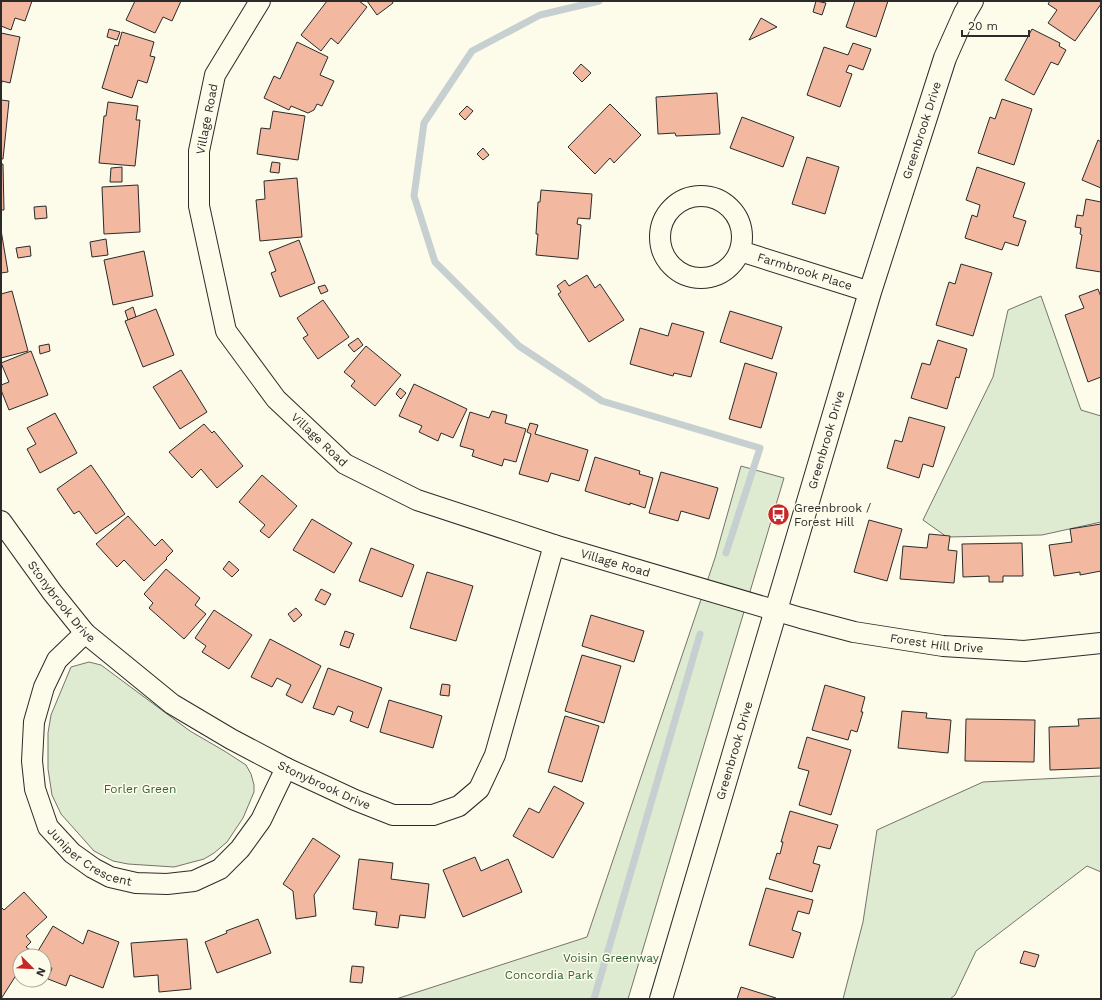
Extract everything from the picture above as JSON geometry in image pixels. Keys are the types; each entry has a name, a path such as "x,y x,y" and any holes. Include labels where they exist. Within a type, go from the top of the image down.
{"street":[{"name":"Village Road","path":"260,1 215,75 199,151 199,206 226,331 276,400 345,464 417,500 554,545 776,610"},
{"name":"Greenbrook Drive","path":"661,999 870,292 945,58 972,1"},
{"path":"706,196 720,200 732,209 740,222 743,237 740,251 730,267 718,275 704,279 690,277 677,271 667,260 661,249 660,235 663,223 670,211 678,203 691,197 706,196"},
{"name":"Farmbrook Place","path":"740,251 870,292"},
{"name":"Stonybrook Drive","path":"1,521 52,592 85,633 172,704 231,739 286,768 355,800 393,815 433,815 459,806 479,789 495,755 554,545"},
{"name":"Forest Hill Drive","path":"776,610 854,632 943,646 1024,651 1101,643"},
{"name":"Juniper Crescent","path":"85,633 57,660 44,687 34,722 32,761 35,789 48,827 72,853 93,868 110,877 136,883 167,884 194,881 220,869 240,850 261,820 286,768"}],"green space":[{"path":"1041,296 1081,410 1101,416 1101,522 1042,535 947,537 923,520 993,377 1008,310"},
{"name":"Voisin Greenway","path":"741,466 784,478 628,999 396,999 587,937 715,558"},
{"name":"Forler Green","path":"89,662 101,665 190,731 246,765 251,774 254,792 243,818 227,842 214,853 204,859 174,867 128,864 113,861 94,851 61,814 52,795 48,769 48,733 51,715 71,667"},
{"path":"1101,776 1101,872 1087,866 976,951 955,995 950,999 843,999 863,922 877,830 983,782"}],"building":[{"path":"1,1 32,1 25,21 15,18 11,30 1,26"},
{"path":"135,1 181,1 172,21 163,17 155,33 126,20"},
{"path":"327,1 359,1 367,7 338,44 331,38 321,51 301,35"},
{"path":"367,1 392,1 393,3 377,15"},
{"path":"816,1 826,3 822,15 813,12"},
{"path":"855,1 888,1 876,37 846,27"},
{"path":"1050,1 1101,1 1101,4 1075,41 1048,23 1057,10 1048,4"},
{"path":"761,18 777,27 749,40"},
{"path":"109,29 120,32 117,40 107,37"},
{"path":"1032,29 1060,43 1059,46 1066,50 1058,65 1051,62 1034,95 1005,80"},
{"path":"122,32 154,42 150,56 155,57 147,83 138,80 132,98 102,88 115,45 118,46"},
{"path":"1,33 20,37 10,83 2,81 1,87"},
{"path":"297,42 328,57 320,75 334,81 322,106 317,104 314,110 308,113 291,106 289,110 264,98 274,76 280,79"},
{"path":"853,43 871,49 863,70 849,65 846,72 852,74 840,107 807,95 824,47 848,55"},
{"path":"581,64 591,73 582,82 573,73"},
{"path":"717,93 720,134 676,136 675,133 658,134 656,97"},
{"path":"1002,99 1032,109 1014,165 978,153 990,117 995,119"},
{"path":"1,100 9,101 3,159 1,159"},
{"path":"108,102 138,106 136,120 140,120 135,166 99,163 104,116 106,116"},
{"path":"610,104 641,135 614,163 610,158 595,174 568,147"},
{"path":"467,106 473,111 465,120 459,114"},
{"path":"273,111 305,116 298,160 257,154 261,128 270,129"},
{"path":"742,117 794,137 783,167 730,148"},
{"path":"1098,140 1101,142 1101,188 1082,180"},
{"path":"483,148 489,155 483,160 477,154"},
{"path":"807,157 839,167 825,214 792,204"},
{"path":"272,162 280,163 279,173 270,172"},
{"path":"1,164 3,164 4,210 1,210"},
{"path":"122,167 122,182 110,182 111,168"},
{"path":"977,167 1025,183 1013,217 1026,221 1018,246 1005,242 1002,250 965,238 972,215 977,217 980,205 966,200"},
{"path":"297,178 302,237 260,241 256,200 265,199 264,181"},
{"path":"138,185 140,232 104,234 102,187"},
{"path":"541,190 592,194 590,219 578,218 577,224 581,225 578,259 536,255 538,234 536,234 538,202 540,202"},
{"path":"1086,199 1101,202 1101,272 1076,268 1082,235 1080,234 1081,228 1075,227 1077,215 1083,216"},
{"path":"46,206 47,218 35,219 34,207"},
{"path":"1,230 8,272 1,273"},
{"path":"106,239 108,255 92,257 90,242"},
{"path":"299,240 315,283 280,297 271,273 276,271 269,252"},
{"path":"30,246 31,256 18,258 16,248"},
{"path":"144,251 153,296 113,305 104,260"},
{"path":"961,264 992,273 973,336 936,325 949,282 955,284"},
{"path":"587,275 595,288 600,284 624,320 589,342 558,294 561,292 557,286 565,280 569,286"},
{"path":"325,285 328,291 321,294 318,287"},
{"path":"1098,289 1101,297 1101,377 1088,382 1065,315 1084,308 1079,296"},
{"path":"12,291 28,351 1,358 1,294"},
{"path":"323,300 349,337 318,359 303,338 308,335 297,318"},
{"path":"133,307 136,317 128,320 125,311"},
{"path":"156,309 174,355 143,367 125,321"},
{"path":"730,311 782,327 772,359 720,342"},
{"path":"672,323 704,332 691,377 674,373 673,376 630,364 640,328 668,336"},
{"path":"358,338 363,345 354,352 348,345"},
{"path":"938,340 967,349 959,378 956,377 947,409 911,398 922,363 930,365"},
{"path":"49,344 50,351 40,354 39,346"},
{"path":"366,346 401,375 375,406 351,386 355,381 344,372"},
{"path":"31,351 48,395 9,410 1,390 1,385 9,382 1,363"},
{"path":"745,363 777,373 761,428 729,419"},
{"path":"181,370 207,412 180,429 153,387"},
{"path":"414,384 467,409 453,438 441,433 438,441 419,432 422,426 399,416"},
{"path":"400,388 406,393 401,399 396,394"},
{"path":"492,411 507,415 505,423 526,429 516,462 504,459 502,466 472,456 474,450 460,446 470,412 489,418"},
{"path":"55,413 77,453 40,473 27,449 36,444 27,428"},
{"path":"909,417 945,427 933,467 923,464 919,478 887,468 895,440 902,442"},
{"path":"530,423 538,425 535,434 588,450 579,481 551,473 548,482 519,474 531,434 527,432"},
{"path":"204,424 212,433 214,431 243,466 217,488 201,469 192,478 169,452"},
{"path":"595,457 640,471 639,474 653,478 645,508 630,503 630,505 585,491"},
{"path":"91,465 125,514 96,534 79,511 74,514 57,489"},
{"path":"661,472 718,488 709,519 681,511 678,521 649,513"},
{"path":"262,475 297,506 269,538 260,531 265,525 239,502"},
{"path":"128,516 155,546 162,539 173,551 166,558 167,559 144,581 124,560 117,567 96,544"},
{"path":"312,519 352,543 334,573 293,550"},
{"path":"869,520 902,529 887,581 854,572"},
{"path":"1101,524 1101,571 1080,575 1080,572 1054,576 1049,545 1072,542 1070,529"},
{"path":"929,534 950,536 948,550 957,551 954,583 900,579 903,546 927,548"},
{"path":"1022,543 1023,576 1003,576 1003,582 989,582 989,576 963,577 962,544"},
{"path":"371,548 414,565 402,597 359,581"},
{"path":"229,561 239,570 232,577 223,569"},
{"path":"166,569 200,598 195,605 206,614 184,639 149,608 153,603 144,594"},
{"path":"427,572 473,586 456,641 410,628"},
{"path":"321,589 331,594 325,605 315,600"},
{"path":"296,608 302,615 294,622 288,614"},
{"path":"214,610 252,635 229,669 202,652 206,646 195,638"},
{"path":"591,615 644,631 634,662 582,646"},
{"path":"345,631 354,634 349,648 340,645"},
{"path":"270,639 321,666 302,703 286,695 291,685 277,678 272,687 251,677"},
{"path":"582,655 621,666 604,723 565,711"},
{"path":"328,668 382,688 368,728 350,721 353,712 338,706 334,715 313,708"},
{"path":"442,684 450,685 449,696 440,695"},
{"path":"825,685 865,697 861,712 863,712 857,732 851,730 848,740 812,730"},
{"path":"389,700 442,716 433,748 380,732"},
{"path":"902,711 927,713 926,718 951,720 948,753 898,748"},
{"path":"565,716 599,726 582,782 548,772"},
{"path":"1101,718 1101,768 1050,770 1049,727 1079,726 1078,719"},
{"path":"966,719 1035,720 1034,762 965,761"},
{"path":"807,737 851,750 831,815 799,805 809,771 798,768"},
{"path":"554,786 584,803 553,858 513,836 529,808 539,813"},
{"path":"790,811 838,825 830,849 818,846 813,863 820,865 812,892 769,879 777,853 780,854 783,842 781,842"},
{"path":"313,838 340,856 314,895 316,916 296,919 293,891 283,884"},
{"path":"475,857 481,871 508,859 522,892 463,917 443,870"},
{"path":"359,859 393,863 391,879 429,884 425,918 400,915 398,928 375,925 377,912 353,909"},
{"path":"766,888 813,900 809,914 798,911 792,930 801,933 793,958 749,945"},
{"path":"24,892 47,917 26,936 31,942 26,947 27,948 12,948 12,982 1,999 1,907 4,910"},
{"path":"258,919 271,953 217,973 205,942 227,933 226,931"},
{"path":"53,926 83,944 88,930 119,942 103,988 70,975 66,986 52,981 52,948 40,948"},
{"path":"187,939 191,989 159,992 158,975 134,977 131,943"},
{"path":"1024,951 1039,955 1035,967 1020,963"},
{"path":"352,966 364,967 362,983 350,982"},
{"path":"741,987 776,998 776,999 737,999"}],"waterway":[{"path":"599,1 540,15 472,51 424,123 414,196 435,262 519,346 602,401 760,448 726,553"},
{"path":"594,999 700,634"}],"place":[{"name":"Greenbrook / Forest Hill","path":"779,515"}],"park label":[{"name":"Concordia Park","path":"549,975"}]}
